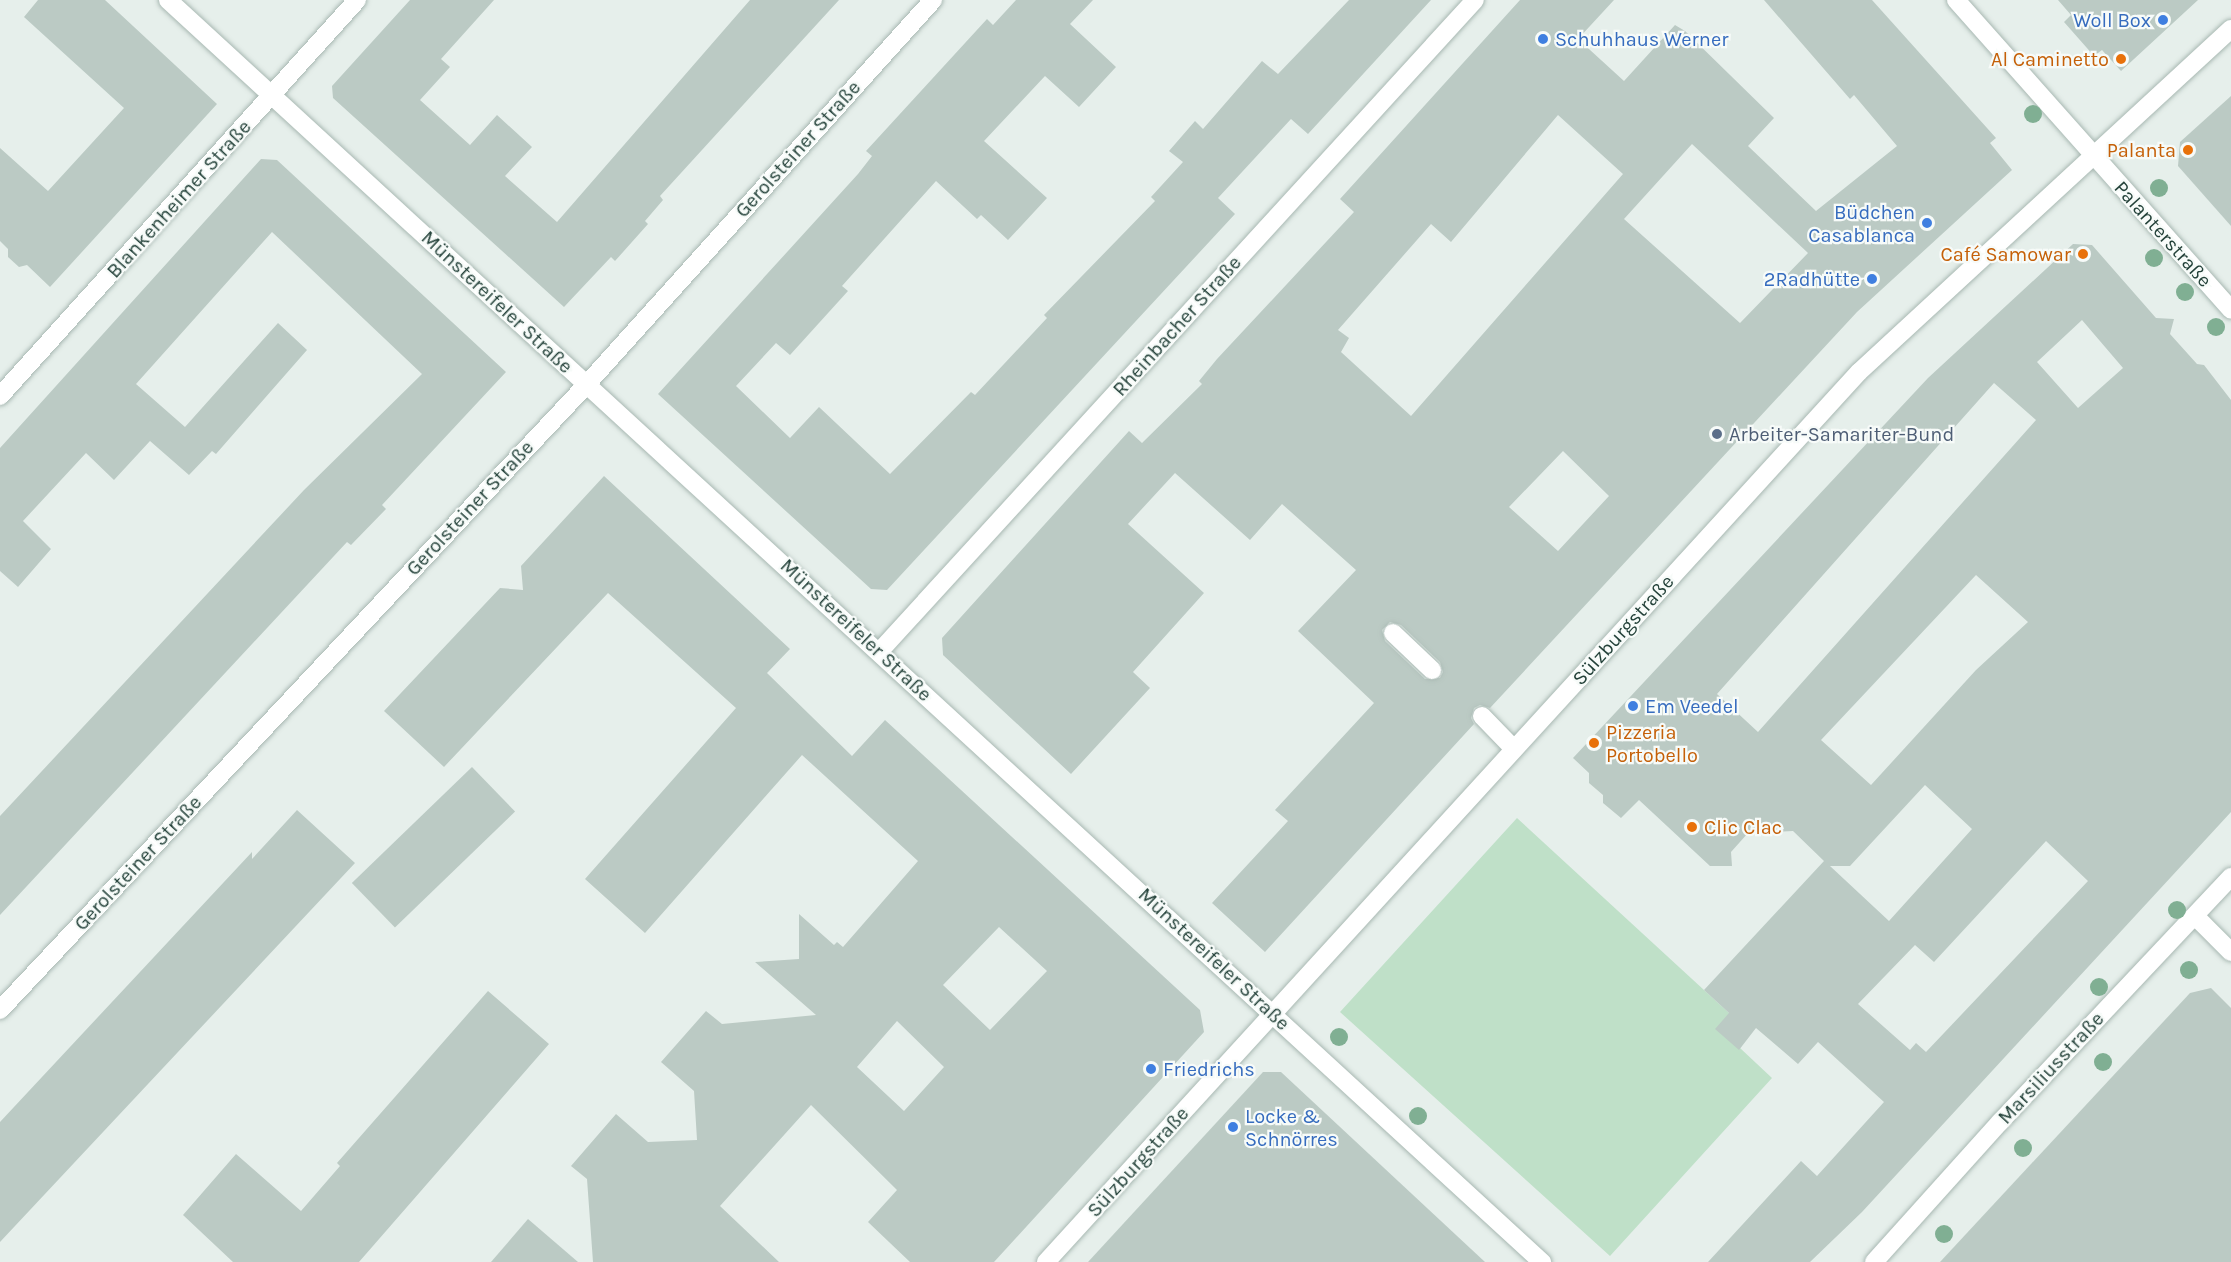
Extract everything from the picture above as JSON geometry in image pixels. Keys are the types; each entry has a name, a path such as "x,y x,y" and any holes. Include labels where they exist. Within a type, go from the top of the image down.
{"street":[{"name":"Münstereifeler Straße","path":"168,0 1274,1013 1542,1262"},
{"name":"Blankenheimer Straße","path":"0,396 357,0"},
{"name":"Gerolsteiner Straße","path":"0,1010 586,384 933,0"},
{"name":"Rheinbacher Straße","path":"879,652 1475,0"},
{"name":"Palanterstraße","path":"1956,0 2231,310"},
{"name":"Sülzburgstraße","path":"1046,1262 1859,372 2095,157 2231,29"},
{"path":"1393,633 1432,670"},
{"path":"1482,716 1515,749"},
{"name":"Marsiliusstraße","path":"1875,1262 2079,1038 2197,918 2231,877"},
{"path":"2197,918 2231,952"}],"green space":[{"path":"1517,818 1729,1013 1740,1048 1772,1078 1610,1256 1340,1012"}],"building":[{"path":"38,0 105,0 217,104 50,287 27,265 19,267 8,257 8,249 0,241 0,148 48,191 124,108 24,17"},
{"path":"410,0 494,0 441,59 450,67 420,100 470,145 497,115 532,147 505,176 557,222 750,0 839,0 660,196 663,200 645,221 648,224 615,261 611,257 564,307 333,98 332,86"},
{"path":"1016,0 1093,0 1070,24 1116,67 1079,107 1045,76 984,141 1047,198 1008,240 981,215 977,219 936,181 842,286 848,291 790,355 776,343 736,386 790,438 819,407 890,474 971,392 975,395 1047,318 1044,315 1155,201 1151,197 1183,162 1169,151 1195,121 1203,129 1262,61 1278,74 1349,0 1431,0 1308,134 1291,119 1218,198 1235,214 887,590 871,589 658,394 858,174 872,156 866,151 987,19 993,25"},
{"path":"1520,0 1614,0 1578,39 1624,81 1675,25 1685,31 1774,118 1748,146 1816,211 1897,146 1854,95 1850,99 1764,0 1872,0 1996,138 1990,143 2012,170 1857,312 1490,708 1480,705 1474,708 1471,718 1474,724 1265,952 1212,903 1288,821 1275,810 1374,703 1298,631 1356,570 1282,504 1250,540 1175,473 1128,524 1204,593 1133,672 1150,688 1071,774 943,655 942,638 1129,431 1142,443 1202,384 1199,381 1217,359 1354,212 1340,199","holes":["1558,115 1623,174 1411,416 1341,352 1349,338 1338,330 1431,224 1451,242","1692,144 1808,253 1740,323 1624,219","1563,451 1609,496 1558,551 1509,507","1390,622 1401,625 1440,662 1443,672 1440,678 1425,679 1385,641 1382,630"]},
{"path":"2058,0 2198,0 2121,71 2102,50 2094,56 2064,22 2071,15"},
{"path":"2231,96 2231,226 2178,166 2180,142"},
{"path":"261,159 277,160 506,372 382,505 386,509 351,545 347,542 0,915 0,816 304,490 422,374 272,232 136,384 185,427 278,323 307,350 216,454 212,451 189,475 150,441 114,480 86,453 23,521 51,549 18,587 0,571 0,448"},
{"path":"2073,244 2092,245 2156,318 2174,319 2170,334 2197,364 2204,365 2231,400 2231,812 1862,1212 1810,1262 1708,1262 1801,1161 1817,1176 1884,1102 1818,1042 1798,1064 1756,1028 1739,1050 1715,1029 1729,1013 1704,990 1824,861 1793,831 1748,833 1731,852 1732,866 1710,866 1639,800 1621,818 1603,803 1603,795 1589,783 1589,773 1573,758 1928,378","holes":["2082,320 2123,368 2078,408 2037,362","1994,383 2036,420 1758,732 1717,694","1976,575 2028,622 1976,670 1871,785 1821,740","1925,785 1972,829 1889,921 1830,866 1850,866","2046,841 2088,881 1926,1052 1916,1043 1910,1050 1858,1004 1915,945 1934,962"]},
{"path":"604,476 790,649 767,673 852,756 885,720 1200,1010 1204,1032 994,1262 910,1262 868,1222 897,1190 811,1105 720,1206 779,1262 593,1262 587,1179 571,1166 616,1114 648,1142 697,1140 694,1091 661,1062 706,1011 722,1024 816,1015 755,962 799,959 799,914 834,945 837,942 843,947 918,861 802,755 645,933 585,879 736,708 608,593 444,767 384,711 500,588 523,590 521,566","holes":["999,927 1047,971 990,1030 943,985","897,1021 944,1067 904,1111 857,1067"]},
{"path":"472,767 515,812 395,928 352,883"},
{"path":"297,810 355,863 0,1242 0,1122 252,852 252,859"},
{"path":"2211,988 2231,1008 2231,1262 1940,1262 2190,993"},
{"path":"488,991 549,1044 359,1262 233,1262 183,1215 236,1154 301,1211 340,1166 337,1163"},
{"path":"1263,1072 1281,1072 1485,1262 1088,1262"},
{"path":"528,1219 578,1262 491,1262"}],"place":[{"name":"Woll Box","path":"2163,20"},
{"name":"Schuhhaus Werner","path":"1543,39"},
{"name":"Al Caminetto","path":"2121,59"},
{"name":"Palanta","path":"2188,150"},
{"name":"Büdchen Casablanca","path":"1927,223"},
{"name":"Café Samowar","path":"2083,254"},
{"name":"2Radhütte","path":"1872,279"},
{"name":"Arbeiter-Samariter-Bund","path":"1717,434"},
{"name":"Em Veedel","path":"1633,706"},
{"name":"Pizzeria Portobello","path":"1594,743"},
{"name":"Clic Clac","path":"1692,827"},
{"name":"Friedrichs","path":"1151,1069"},
{"name":"Locke & Schnörres","path":"1233,1127"}]}
